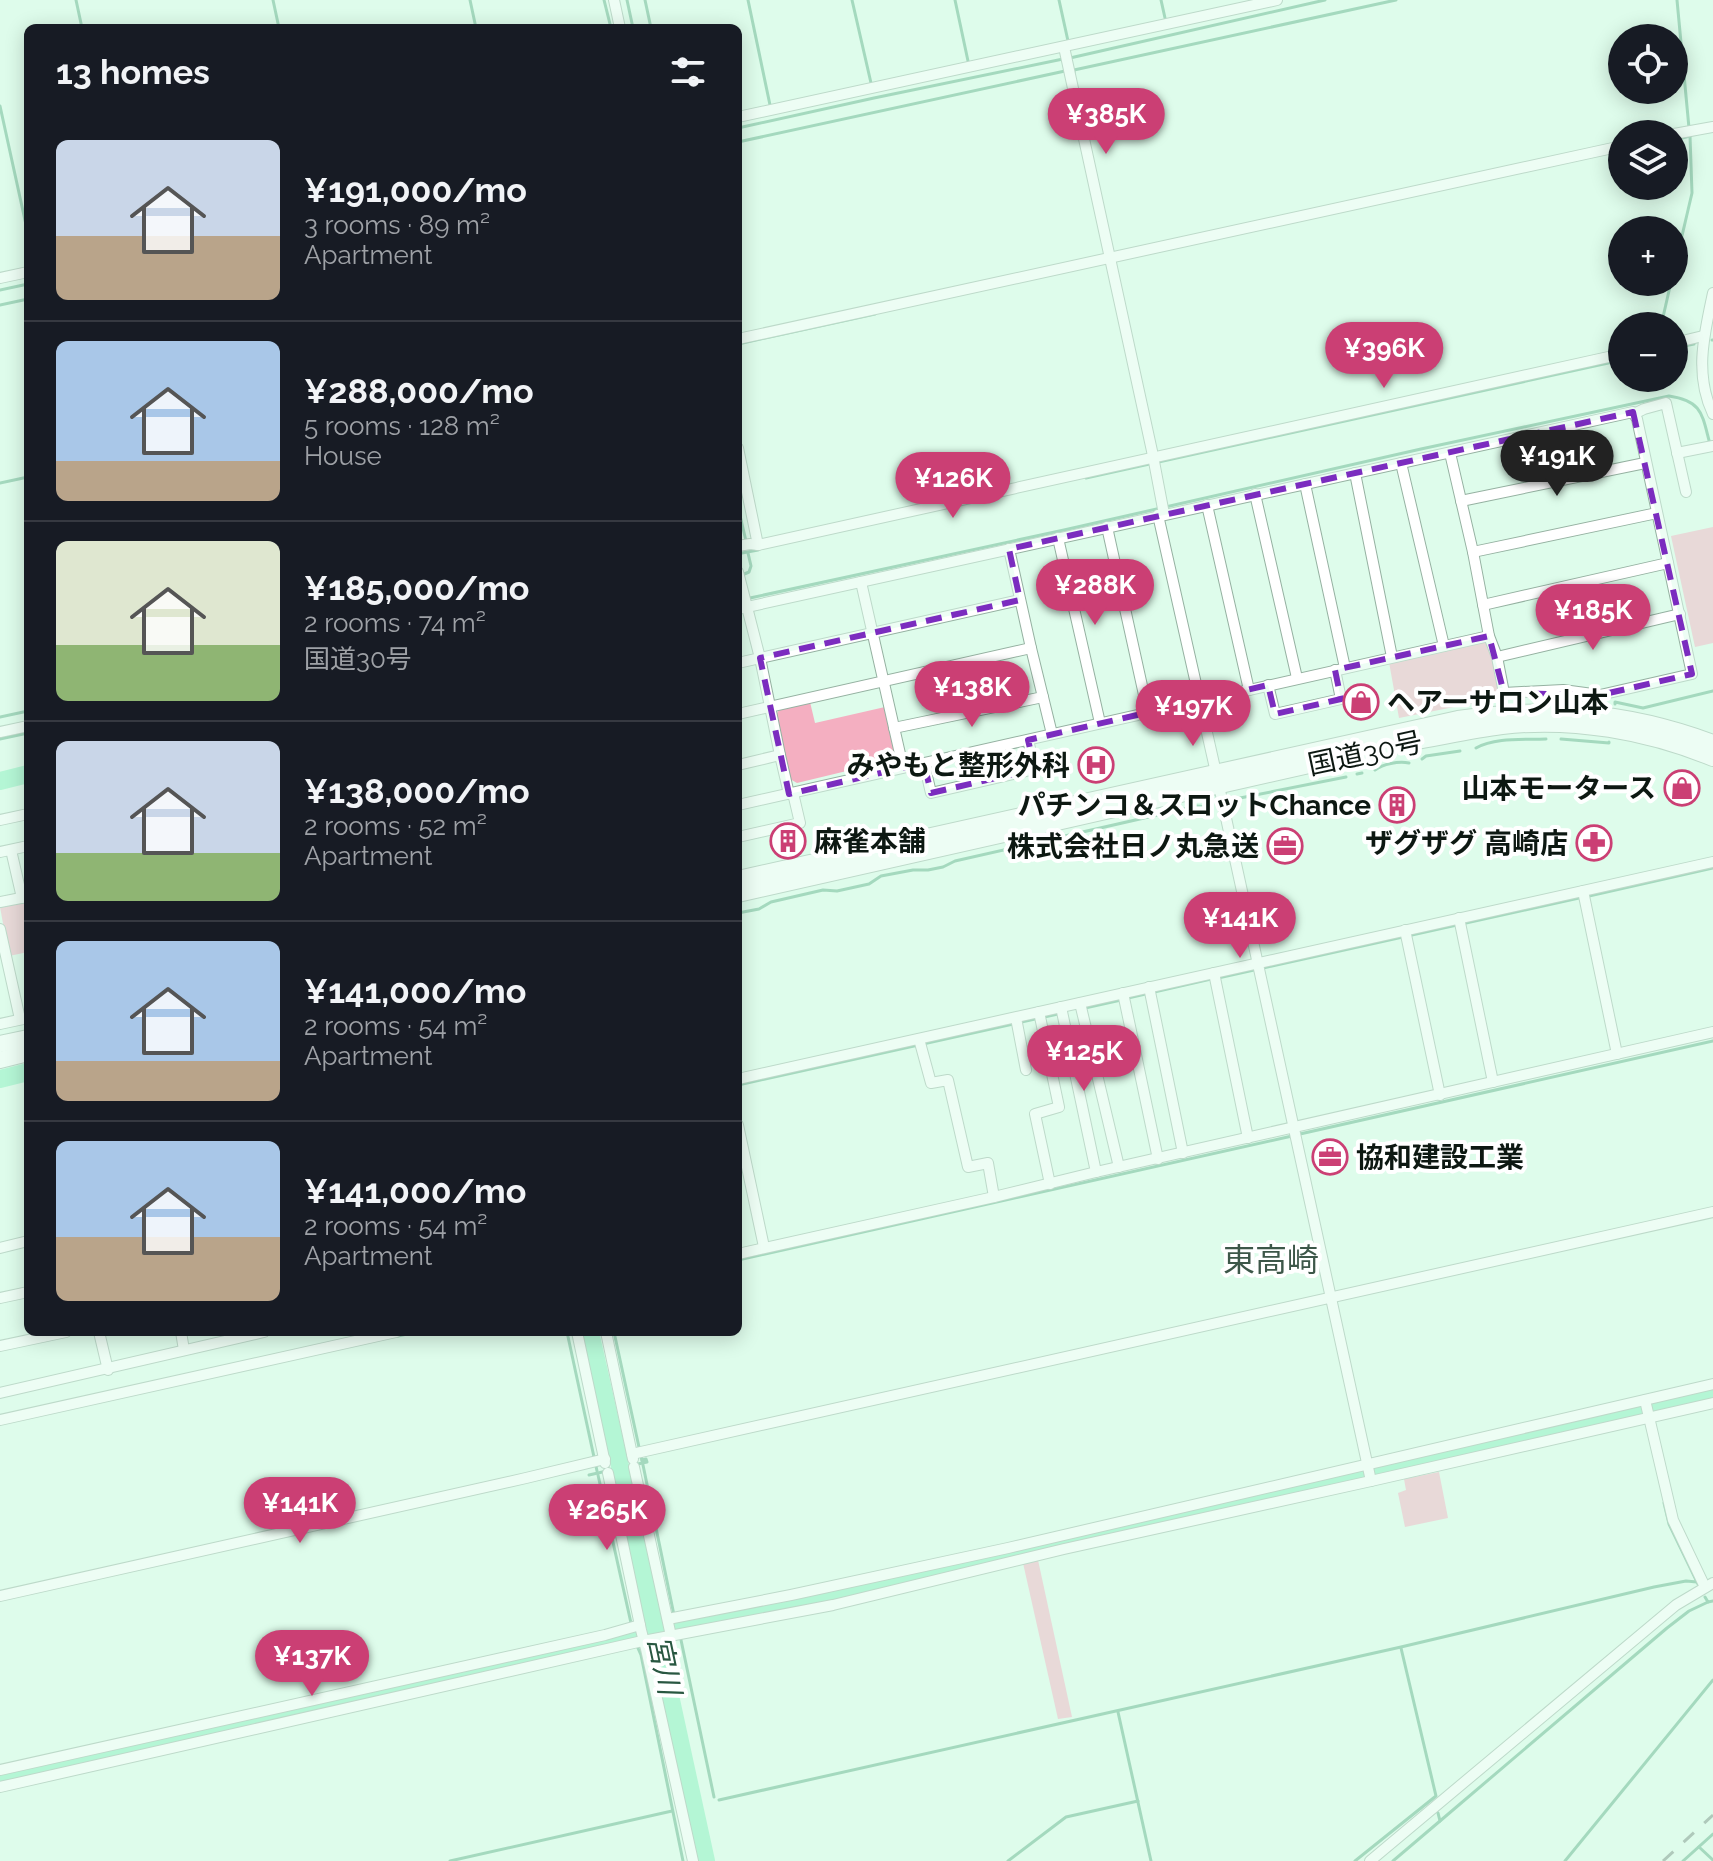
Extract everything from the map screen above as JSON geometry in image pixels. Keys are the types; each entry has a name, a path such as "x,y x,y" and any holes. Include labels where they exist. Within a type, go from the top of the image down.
{"highway":[{"name":"国道30号","path":"742,893 1218,778 1414,727 1501,713 1569,712 1630,718 1713,743"},
{"name":"国道30号","path":"742,878 1218,778 1501,726 1599,727 1681,745 1713,758"},
{"path":"0,1044 24,1039"},
{"path":"0,1060 24,1054"}],"street":[{"path":"614,0 619,24"},
{"path":"742,116 1066,54 1277,0"},
{"path":"1066,54 1154,461 1200,702 1369,1473"},
{"path":"1688,131 1713,127"},
{"path":"742,338 1111,261 1608,149"},
{"path":"0,278 24,273"},
{"path":"1713,293 1703,336 1702,378 1713,414"},
{"path":"1688,340 1703,336"},
{"path":"742,491 747,545 1154,461 1608,357"},
{"path":"1634,414 1666,403 1686,492"},
{"path":"742,836 800,823 780,755 760,658 743,603 861,582 1107,527 1162,510 1207,505 1626,413 1633,412 1637,419 1692,674 1600,695 1563,690 1504,693 1450,453"},
{"path":"1677,453 1710,446"},
{"path":"1401,463 1444,646"},
{"path":"1461,501 1645,463"},
{"path":"1355,473 1392,657"},
{"path":"1268,685 1275,714 1341,699 1340,669 1305,484"},
{"path":"1255,494 1297,678"},
{"path":"1207,505 1249,690"},
{"path":"1473,552 1657,513"},
{"path":"1107,527 1148,713"},
{"path":"1058,538 1100,723"},
{"path":"1009,549 1052,734"},
{"path":"1483,605 1668,563"},
{"path":"861,582 903,767"},
{"path":"742,662 1020,600"},
{"path":"1497,657 1680,614"},
{"path":"742,804 1489,636"},
{"path":"742,713 1031,648"},
{"path":"894,728 1043,697"},
{"path":"0,732 24,727"},
{"path":"924,763 931,793 1035,769 1028,740"},
{"path":"742,764 780,755"},
{"path":"0,820 24,815"},
{"path":"6,851 24,895"},
{"path":"742,1078 1017,1022 1215,977 1258,963 1460,923 1713,862"},
{"path":"1583,891 1617,1054"},
{"path":"0,902 24,897"},
{"path":"1460,923 1493,1082"},
{"path":"0,929 24,1019 0,1024"},
{"path":"1406,934 1440,1095"},
{"path":"1215,977 1248,1138"},
{"path":"1150,992 1183,1153"},
{"path":"1124,997 1158,1159"},
{"path":"1081,1006 1119,1167"},
{"path":"1062,1011 1096,1172"},
{"path":"1039,1016 1059,1107 1035,1114 1050,1184"},
{"path":"1017,1022 1026,1070"},
{"path":"742,1253 1248,1138 1296,1133 1493,1082 1713,1032"},
{"path":"920,1043 931,1083 948,1080 968,1167 988,1163 994,1197"},
{"path":"742,1144 764,1247"},
{"path":"636,1458 1713,1212"},
{"path":"0,1248 24,1242"},
{"path":"0,1298 24,1293"},
{"path":"0,1346 47,1336"},
{"path":"100,1336 108,1370"},
{"path":"182,1336 184,1350"},
{"path":"0,1393 246,1336"},
{"path":"0,1420 378,1336"},
{"path":"578,1336 639,1635 693,1861"},
{"path":"607,1336 636,1458 670,1626"},
{"path":"0,1787 639,1635 791,1595 1369,1473 1647,1409 1713,1384"},
{"path":"670,1626 833,1605 1369,1473 1647,1409 1713,1403"},
{"path":"1370,1861 1676,1605 1710,1585 1673,1520 1647,1409"},
{"path":"0,1596 602,1465"},
{"path":"0,1770 605,1635 639,1635"}],"highlighted area":[{"path":"1633,412 1692,674 1600,695 1504,693 1489,636 1335,670 1341,699 1275,714 1268,685 1028,740 1035,769 931,793 924,763 789,794 760,658 1020,600 1009,549"}],"shaded area":[{"path":"1713,527 1713,643 1695,647 1671,536"},
{"path":"1486,641 1492,648 1501,701 1474,703 1399,718 1389,662"},
{"path":"810,702 815,723 885,707 896,755 888,761 797,783 790,779 776,715 780,708"},
{"path":"24,902 24,953 9,956 0,907"},
{"path":"1439,1472 1448,1518 1405,1527 1398,1493 1406,1490 1404,1479"},
{"path":"1038,1560 1072,1717 1058,1719 1023,1563"}],"waterway":[{"path":"76,0 81,24"},
{"path":"273,0 278,24"},
{"path":"470,0 475,24"},
{"path":"604,0 610,24"},
{"path":"627,0 632,24"},
{"path":"645,0 650,24"},
{"path":"748,0 770,105"},
{"path":"852,0 871,83"},
{"path":"955,0 968,61"},
{"path":"1059,0 1068,41"},
{"path":"1161,0 1165,18"},
{"path":"1070,58 1325,0"},
{"path":"1074,73 1074,70 1396,0"},
{"path":"1677,0 1689,128"},
{"path":"742,127 1063,59"},
{"path":"742,141 1065,71"},
{"path":"0,106 24,216"},
{"path":"1687,216 1692,193 1690,136"},
{"path":"0,290 24,285"},
{"path":"1664,312 1668,296"},
{"path":"0,305 24,300"},
{"path":"742,343 875,314"},
{"path":"1688,345 1694,344"},
{"path":"1086,478 1608,363"},
{"path":"750,598 1669,396 1695,406 1702,417 1710,444"},
{"path":"0,483 24,478"},
{"path":"742,524 746,541"},
{"path":"742,553 758,550"},
{"path":"742,575 749,572 751,566 748,553"},
{"path":"1615,704 1643,708 1713,691"},
{"path":"0,717 24,712"},
{"path":"0,739 24,734"},
{"path":"1476,748 1501,741 1546,739"},
{"path":"1561,739 1609,742"},
{"path":"1422,759 1460,751"},
{"path":"1375,770 1400,762 1409,763"},
{"path":"1357,774 1362,773"},
{"name":"宮川","path":"0,781 24,775"},
{"path":"1230,803 1240,798 1346,777"},
{"path":"742,912 823,890 837,891 869,884 881,876 943,867 955,861 1197,806 1210,807"},
{"path":"1589,896 1713,868"},
{"path":"1263,968 1579,898"},
{"path":"1218,978 1254,970"},
{"path":"1128,998 1211,979"},
{"path":"1085,1008 1121,1000"},
{"path":"742,1084 1058,1014"},
{"path":"1300,1134 1713,1041"},
{"path":"0,1079 24,1073"},
{"path":"742,1259 1292,1136"},
{"path":"568,1336 597,1471"},
{"name":"宮川","path":"591,1336 620,1466"},
{"path":"615,1336 642,1461"},
{"path":"0,1777 633,1635 798,1603 1713,1393"},
{"name":"宮川","path":"589,1475 647,1462 646,1459 642,1460"},
{"path":"643,1465 674,1615"},
{"name":"宮川","path":"621,1470 706,1861"},
{"path":"598,1475 631,1623"},
{"path":"1664,1503 1669,1524 1698,1584"},
{"path":"719,1800 1654,1587 1697,1582"},
{"path":"1705,1597 1708,1602 1713,1601"},
{"path":"1440,1821 1667,1628 1689,1611 1708,1602"},
{"path":"681,1640 714,1797"},
{"path":"637,1646 683,1861"},
{"path":"1355,1861 1436,1796 1401,1648"},
{"path":"1565,1861 1713,1680"},
{"path":"1118,1712 1151,1861"},
{"path":"1008,1861 1066,1817 1138,1801"},
{"path":"450,1861 672,1811"},
{"path":"1393,1861 1440,1821 1438,1813"},
{"path":"1683,1861 1713,1834"},
{"path":"1699,1847 1713,1860"}],"railway":[{"path":"1663,1861 1713,1815"}],"place":[{"name":"ヘアーサロン山本","path":"1361,702"},
{"name":"みやもと整形外科","path":"1096,765"},
{"name":"山本モータース","path":"1682,788"},
{"name":"パチンコ＆スロットChance","path":"1397,805"},
{"name":"麻雀本舗","path":"788,841"},
{"name":"ザグザグ 高崎店","path":"1594,843"},
{"name":"株式会社日ノ丸急送","path":"1285,846"},
{"name":"協和建設工業","path":"1330,1157"}],"district":[{"name":"東高崎","path":"1271,1260"}]}
